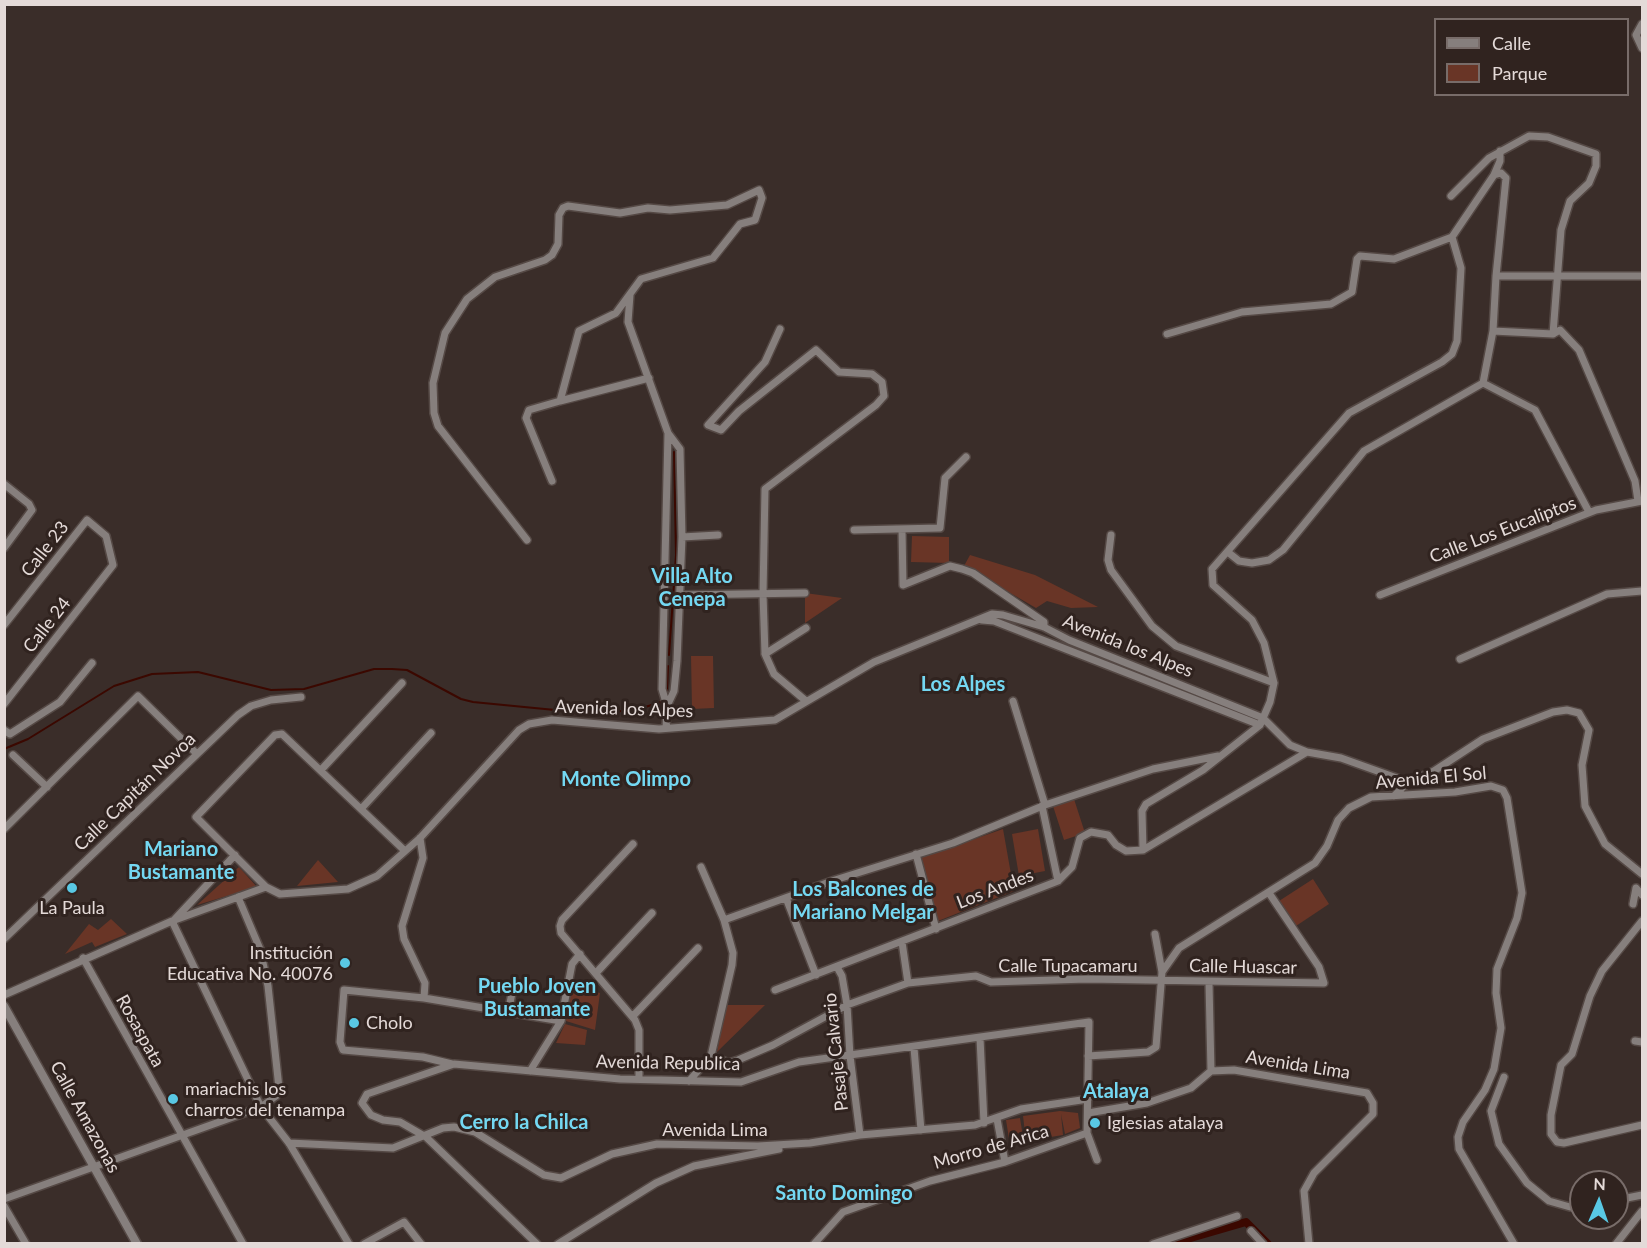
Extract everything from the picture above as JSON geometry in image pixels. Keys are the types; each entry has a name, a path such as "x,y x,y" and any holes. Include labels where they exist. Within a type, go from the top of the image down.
{"street":[{"path":"1642,24 1636,34 1642,48"},
{"path":"1451,196 1469,175 1500,151 1529,136 1538,136 1596,154 1596,166 1589,183 1567,206 1561,230 1553,334"},
{"path":"1167,334 1242,312 1331,304 1352,292 1357,259 1360,256 1394,259 1452,237 1494,175 1500,161 1500,151"},
{"path":"1229,553 1239,561 1252,563 1269,560 1283,550 1364,451 1483,383 1493,331 1496,276 1507,181 1503,174 1494,175"},
{"path":"527,540 473,467 438,426 434,413 433,383 445,333 467,299 495,276 545,260 552,255 558,244 559,214 562,208 568,206 620,213 648,208 670,210 727,205 759,190 762,198 755,220 740,224 714,258 641,279 616,313 579,331 560,401"},
{"path":"1143,850 1142,811 1146,804 1203,770 1262,721 1270,702 1274,683 1264,643 1252,620 1217,589 1211,580 1212,569 1229,553 1349,413 1452,354 1457,341 1461,268 1452,237"},
{"path":"1496,276 1642,276"},
{"path":"631,292 627,322 668,433 680,449 682,537 674,691 666,704"},
{"path":"780,329 765,362 708,425 721,430 739,411 816,350 839,372 872,374 882,382 884,396 876,405 765,489 763,594 765,654 774,674 806,701"},
{"path":"1493,331 1553,334 1561,331 1579,350 1635,481 1640,501"},
{"path":"552,481 526,418 529,410 649,378"},
{"path":"1483,383 1535,410 1589,512"},
{"path":"666,728 666,704 662,694 668,433"},
{"path":"854,530 940,528 945,478 966,457"},
{"path":"4,484 29,504 32,510 4,548"},
{"name":"Calle Los Eucaliptos","path":"1380,595 1589,512 1640,501"},
{"name":"Calle 23","path":"4,625 87,520 106,536 113,565"},
{"path":"902,528 903,585 950,566 962,569 973,573 1044,622 1044,627"},
{"path":"682,537 718,535"},
{"path":"1111,535 1108,560 1111,570 1152,626 1176,646 1274,683"},
{"name":"Calle 24","path":"4,704 113,565"},
{"path":"1460,659 1607,594 1642,591"},
{"path":"679,595 805,593"},
{"name":"Avenida los Alpes","path":"266,888 280,894 348,889 378,876 420,838 519,730 529,724 552,720 666,728 775,720 874,662 992,614 1044,627 1069,640 1262,721"},
{"name":"Avenida los Alpes","path":"979,619 994,621 1262,721"},
{"path":"765,654 806,628"},
{"path":"7,732 60,702 92,663"},
{"path":"321,770 402,683"},
{"path":"4,829 138,696 196,753"},
{"name":"Calle Capitán Novoa","path":"4,939 196,753 251,706 271,700 301,697"},
{"path":"1013,701 1043,806 1058,881"},
{"path":"1394,796 1408,782 1434,771 1483,739 1552,712 1567,710 1579,713 1589,730 1582,765 1585,806 1605,844 1642,874"},
{"path":"1262,721 1290,745 1307,752 1341,758 1400,777 1408,782"},
{"path":"361,809 431,733"},
{"path":"4,995 83,958 172,921 266,888 196,817 275,735 284,735 405,851"},
{"path":"1058,881 1072,867 1080,838 1091,832 1108,835 1116,845 1126,851 1143,850 1307,752"},
{"path":"13,755 47,788"},
{"path":"724,920 953,843 1043,806 1153,769 1221,755"},
{"name":"Avenida El Sol","path":"1162,972 1170,957 1179,948 1315,863 1327,846 1338,820 1349,808 1371,797 1455,792 1495,786 1503,790 1507,798 1522,893 1516,918 1497,969 1496,993 1501,1028 1494,1069 1485,1090 1463,1122 1458,1137 1459,1149 1514,1244"},
{"path":"420,838 423,858 403,920 402,933 425,983 424,998"},
{"path":"633,844 562,920 560,926 561,933 633,1016 639,1030 639,1079"},
{"path":"916,854 936,929"},
{"path":"172,921 235,855"},
{"path":"689,1081 711,1056 733,953 724,920 700,867"},
{"name":"Los Andes","path":"775,990 1058,881"},
{"path":"1633,904 1636,888 1642,895"},
{"name":"Calle Huascar","path":"1162,981 1324,983 1319,967 1269,892"},
{"path":"4,1199 261,1107 273,1099 279,1088 268,986 260,949 238,897"},
{"path":"786,898 816,975"},
{"path":"597,973 652,913"},
{"path":"172,921 261,1107 289,1143 349,1244"},
{"path":"1642,921 1602,971 1590,996 1572,1054 1561,1065 1551,1114 1551,1134 1557,1142 1564,1143 1642,1125"},
{"path":"1097,1160 1087,1133 1088,1056 1154,1050 1157,1045 1162,972 1155,934"},
{"path":"902,942 908,982"},
{"path":"633,1016 698,948"},
{"path":"530,1071 561,1021 572,964 579,954"},
{"name":"Rosaspata","path":"83,958 243,1244"},
{"name":"Pasaje Calvario","path":"837,967 842,976 847,1005 850,1056 860,1135"},
{"name":"Calle Tupacamaru","path":"711,1056 729,1063 738,1060 773,1045 847,1005 908,982 975,976 991,982 1087,979 1162,981"},
{"path":"508,1013 514,983"},
{"path":"1088,1113 1148,1103 1191,1088 1211,1071 1209,983"},
{"path":"454,1064 423,1057 343,1050 340,1042 344,990 424,998 561,1021"},
{"name":"Calle Amazonas","path":"4,1006 137,1244"},
{"name":"Avenida Republica","path":"426,1137 400,1122 383,1120 371,1114 362,1102 372,1091 454,1064 639,1079 741,1082 800,1062 1089,1022 1088,1056"},
{"path":"980,1038 984,1123"},
{"path":"914,1048 921,1130"},
{"name":"Avenida Lima","path":"1211,1071 1234,1070 1332,1085 1361,1091 1371,1097 1374,1108 1370,1119 1314,1173 1304,1191 1309,1244"},
{"path":"1504,1077 1491,1111 1499,1144 1527,1183 1549,1201 1569,1207"},
{"name":"Avenida Lima","path":"289,1143 393,1149 443,1128 465,1128 544,1175 561,1178 612,1154 657,1144 758,1146 810,1143 860,1135 984,1123 1020,1108 1088,1099"},
{"path":"997,1119 1005,1162"},
{"name":"Morro de Arica","path":"814,1244 843,1212 930,1181 1005,1162 1087,1133"},
{"path":"426,1137 537,1244"},
{"path":"558,1244 656,1182 694,1166 810,1143"},
{"path":"4,1206 26,1244"},
{"path":"1616,1244 1642,1210"},
{"path":"1153,1244 1237,1216"},
{"path":"364,1244 404,1222 421,1244"},
{"path":"1251,1231 1263,1244"}],"green space":[{"path":"912,536 949,537 949,563 911,562"},
{"path":"970,555 1035,575 1098,607 1071,608 1047,601 1036,608 964,566"},
{"path":"805,593 842,598 805,623"},
{"path":"691,656 713,656 714,708 692,709"},
{"path":"1074,799 1085,833 1064,840 1053,806"},
{"path":"1003,829 1014,891 938,921 920,858"},
{"path":"1038,829 1045,871 1019,876 1012,834"},
{"path":"318,860 338,882 297,886"},
{"path":"239,867 257,887 197,905"},
{"path":"1313,879 1329,904 1296,926 1279,901"},
{"path":"111,919 127,934 95,947 92,942 65,954 89,924 98,930"},
{"path":"572,985 600,993 595,1030 566,1021"},
{"path":"726,1005 765,1005 717,1052"},
{"path":"565,1024 587,1030 585,1045 556,1043"},
{"path":"1060,1111 1078,1113 1080,1128 1065,1134 1061,1114 1063,1135 1026,1141 1023,1116"},
{"path":"1020,1118 1024,1143 1010,1145 1006,1120"}],"waterway":[{"path":"669,655 676,555 674,452"},
{"path":"667,691 668,666"},
{"path":"4,749 28,739 114,686 152,674 198,672 271,690 304,689 374,669 392,669 407,670 461,699 473,702 596,714 639,709 661,702"},
{"path":"1170,1244 1246,1222 1268,1244"}],"place":[{"name":"La Paula","path":"72,888"},
{"name":"Institución Educativa No. 40076","path":"345,963"},
{"name":"Cholo","path":"354,1023"},
{"name":"mariachis los charros del tenampa","path":"173,1099"},
{"name":"Iglesias atalaya","path":"1095,1123"}],"district":[{"name":"Villa Alto Cenepa","path":"692,588"},
{"name":"Los Alpes","path":"963,685"},
{"name":"Monte Olimpo","path":"626,780"},
{"name":"Mariano Bustamante","path":"181,862"},
{"name":"Los Balcones de Mariano Melgar","path":"863,902"},
{"name":"Pueblo Joven Bustamante","path":"537,998"},
{"name":"Atalaya","path":"1116,1092"},
{"name":"Cerro la Chilca","path":"524,1123"},
{"name":"Santo Domingo","path":"844,1194"}]}
